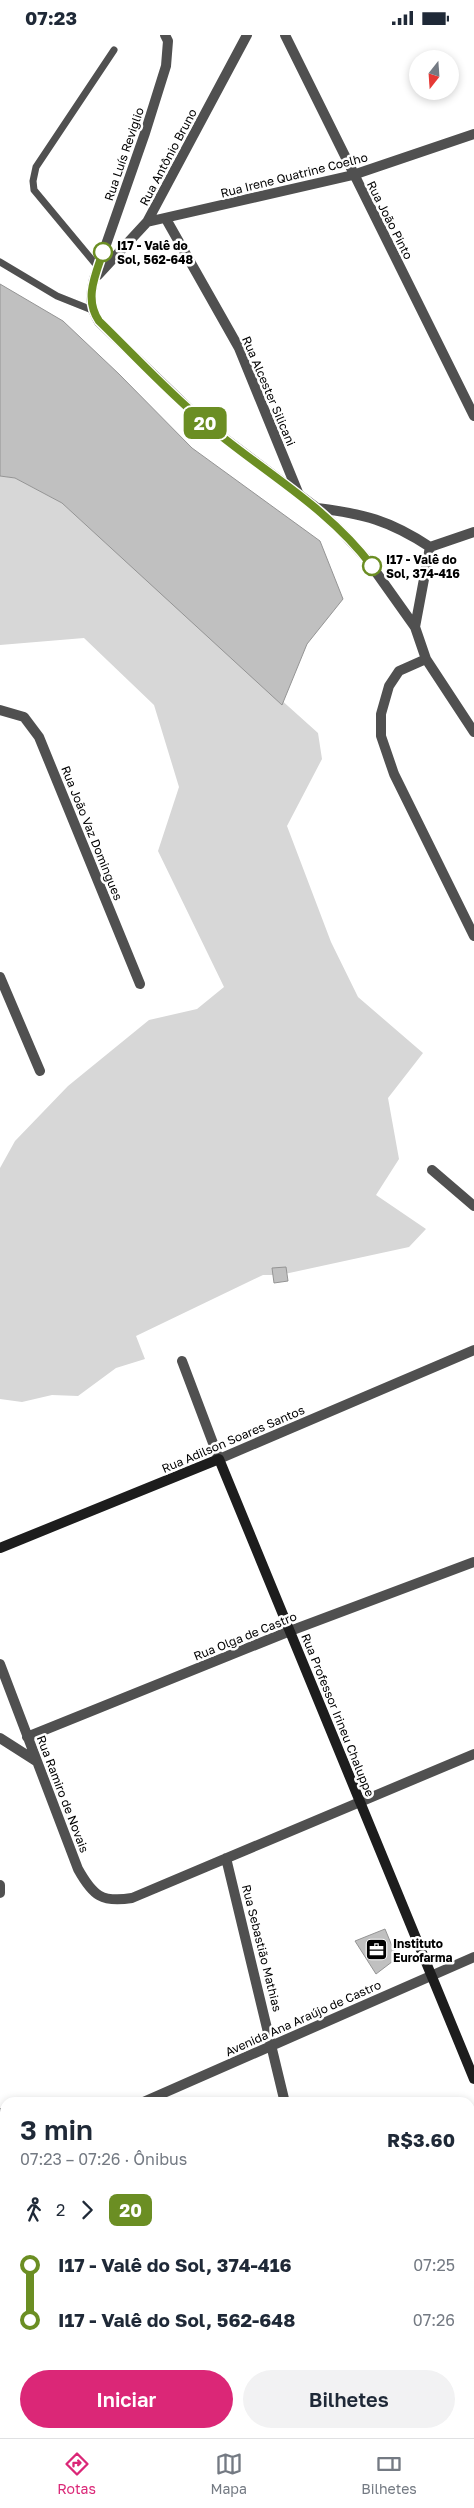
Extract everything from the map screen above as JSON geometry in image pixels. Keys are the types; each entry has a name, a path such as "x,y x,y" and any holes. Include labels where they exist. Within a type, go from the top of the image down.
{"street":[{"name":"Rua Luís Reviglio","path":"92,310 90,294 94,279 145,133 166,66 168,41 165,35"},
{"name":"Rua Antônio Bruno","path":"94,279 147,222 248,35"},
{"name":"Rua João Pinto","path":"285,35 474,416"},
{"name":"Rua Irene Quatrine Coelho","path":"147,222 353,175 474,134"},
{"name":"Rua Alcester Silicani","path":"166,219 239,348 299,496"},
{"path":"92,310 99,321 203,422 317,508 366,558 415,627 426,659 470,720 474,733"},
{"path":"317,508 375,519 403,529 430,547"},
{"path":"430,547 474,532"},
{"path":"415,627 430,547"},
{"path":"426,659 399,671 389,686 381,714 381,736 394,774 474,936"},
{"name":"Rua João Vaz Domingues","path":"0,710 24,717 39,737 140,984"},
{"path":"0,977 40,1071"},
{"path":"432,1170 474,1206"},
{"name":"Rua Adilson Soares Santos","path":"0,1549 219,1459 474,1350"},
{"name":"Rua Professor Irineu Chaluppe","path":"182,1361 219,1459 474,2079"},
{"name":"Rua Olga de Castro","path":"27,1737 290,1631 474,1562"},
{"name":"Rua Ramiro de Novais","path":"0,1664 78,1869 87,1885 99,1897 115,1901 132,1898 226,1858"},
{"path":"0,1738 36,1761"},
{"path":"226,1858 474,1754"},
{"name":"Rua Sebastião Mathias","path":"226,1858 273,2045 284,2097"},
{"path":"0,1885 0,1893"},
{"name":"Avenida Ana Araújo de Castro","path":"155,2097 474,1957"}],"lane":[{"path":"98,267 34,190 33,181 36,167 114,50"},
{"path":"0,262 57,297 92,310"}],"shaded area":[{"path":"0,476 15,478 62,503 318,733 322,759 287,826 331,942 358,997 423,1053 388,1098 399,1159 376,1195 426,1229 409,1247 280,1275 263,1275 136,1336 145,1359 116,1368 78,1396 52,1395 22,1402 0,1399 0,1168 15,1141 68,1086 149,1020 197,1009 224,987 158,851 179,787 154,705 84,638 0,645"}],"building":[{"path":"0,284 63,321 119,374 192,448 320,541 343,599 307,644 282,705 62,503 15,478 0,476"},
{"path":"286,1267 288,1281 274,1283 272,1268"},
{"name":"Instituto Eurofarma","path":"385,1929 397,1958 376,1974 355,1941"}],"bus line":[{"name":"20","path":"103,252 90,294 92,310 99,321 203,422 317,508 343,533 372,566"}],"place":[{"name":"I17 - Valê do Sol, 562-648","path":"103,252"},
{"name":"I17 - Valê do Sol, 374-416","path":"372,566"},
{"name":"Instituto Eurofarma","path":"377,1950"}]}
